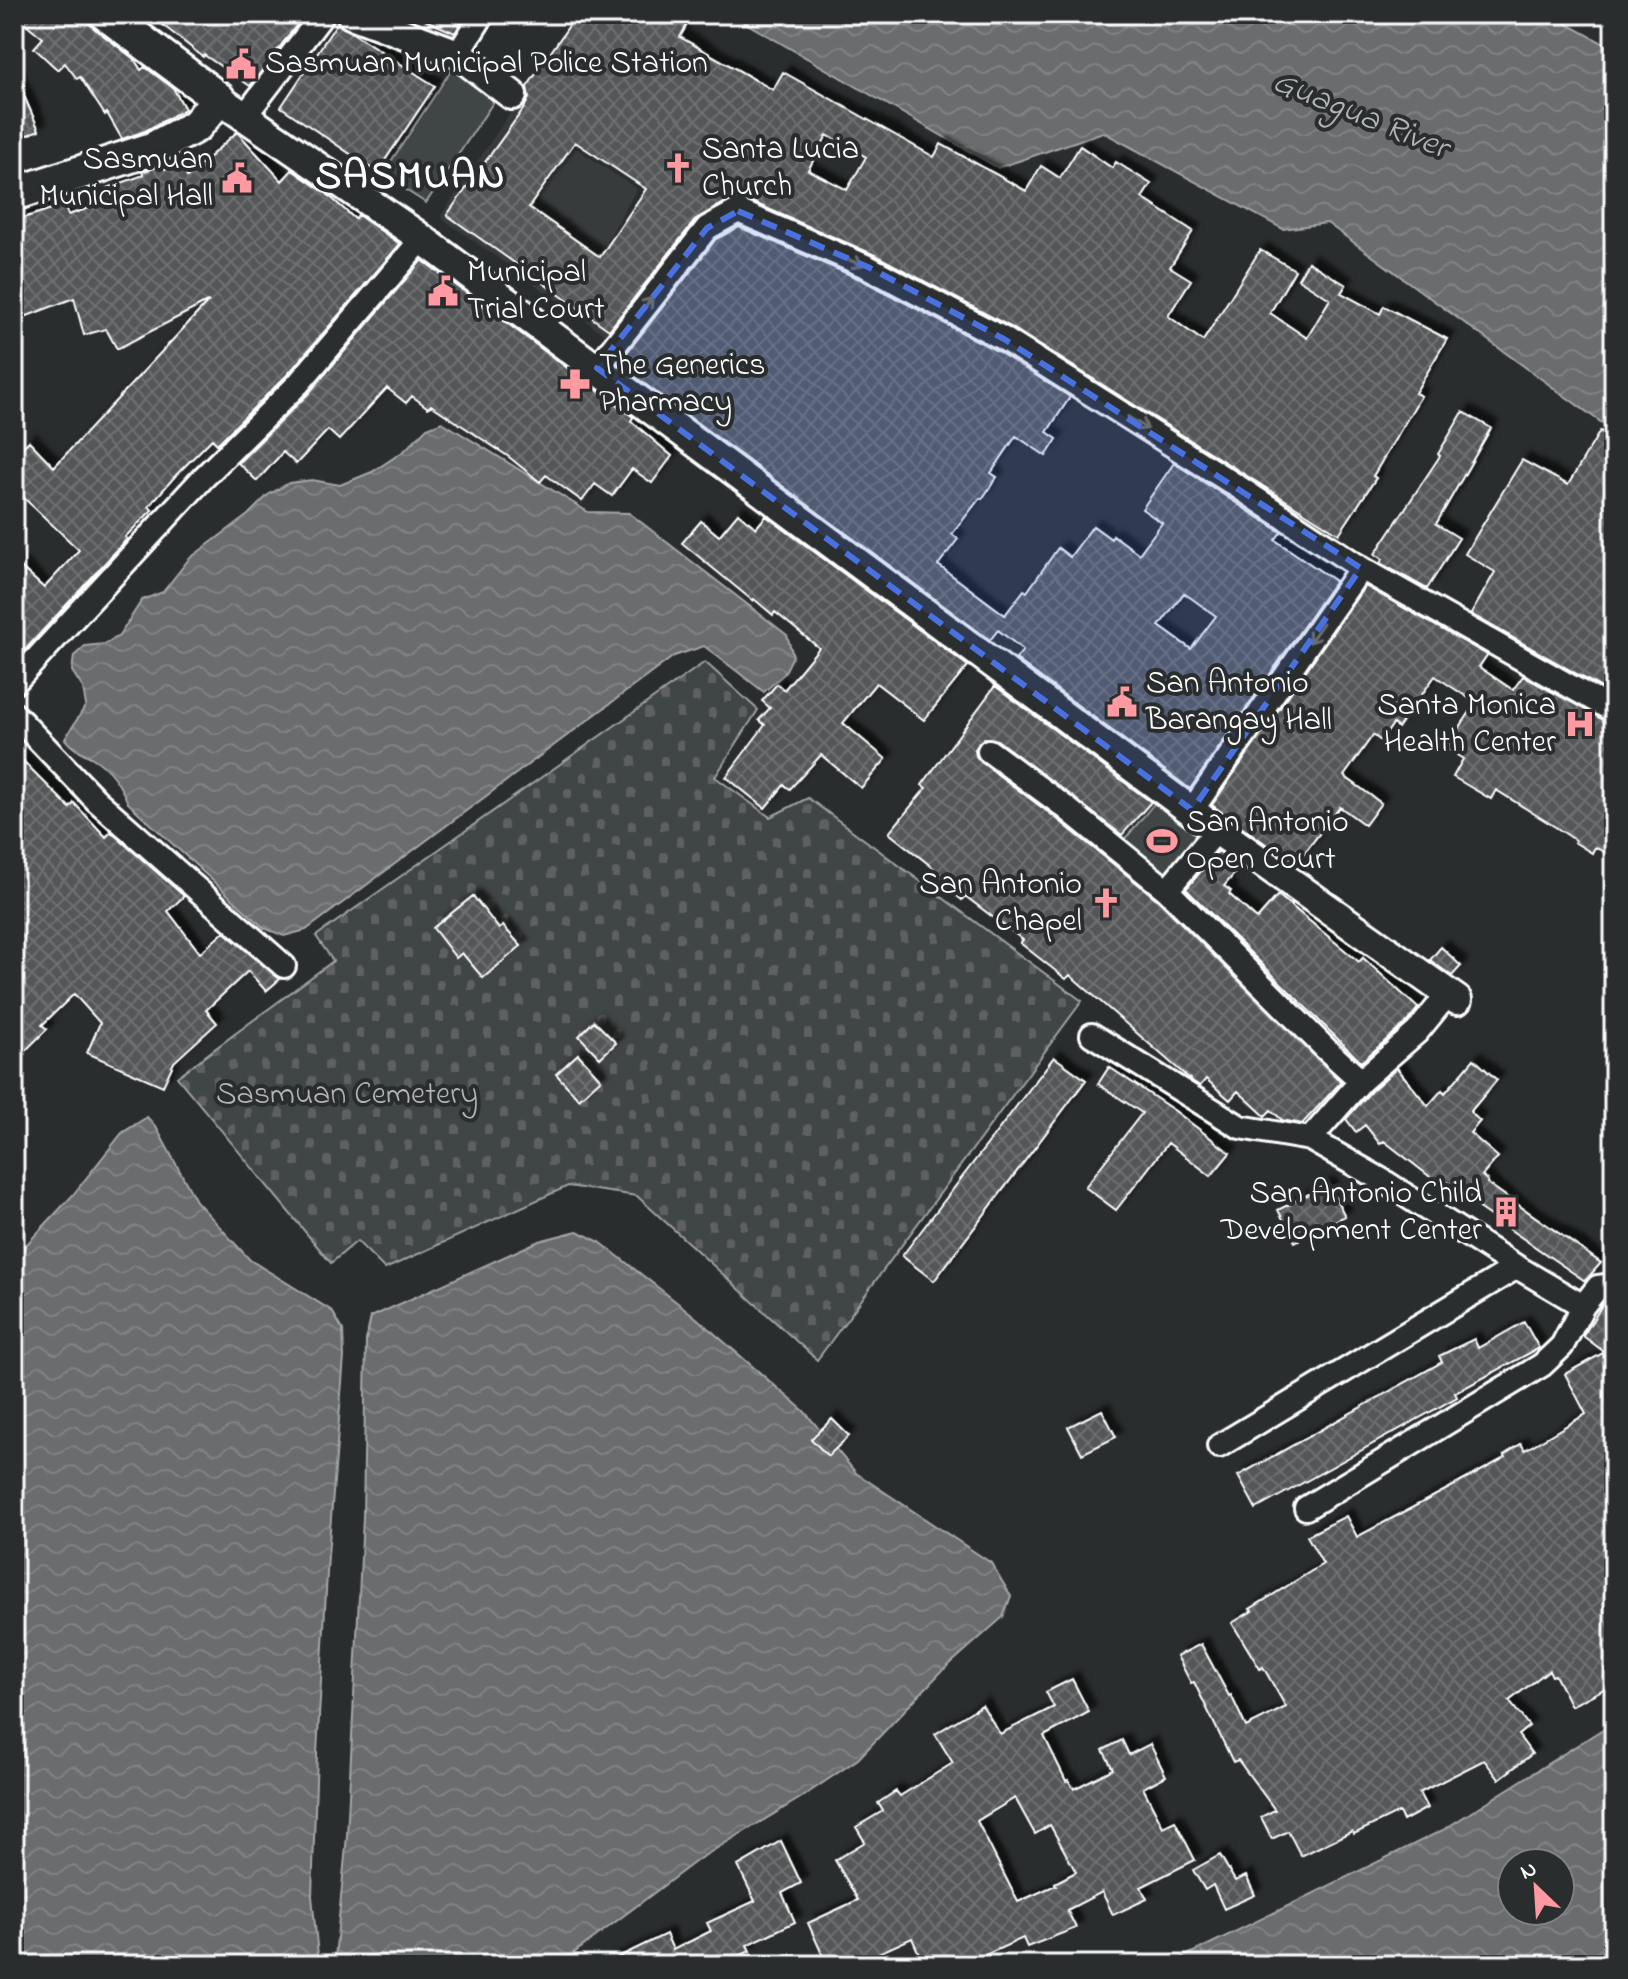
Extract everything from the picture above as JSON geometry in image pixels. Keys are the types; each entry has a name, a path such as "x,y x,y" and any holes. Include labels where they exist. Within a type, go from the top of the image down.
{"main road":[{"path":"14,194 152,149 231,108 106,14"}],"street":[{"path":"323,14 231,108 422,239 1217,830 1453,997 1361,1081 1310,1139"},
{"path":"351,14 458,54 512,95"},
{"path":"458,54 483,14"},
{"path":"597,368 707,228 738,211 868,267 1004,339 1361,568 1614,711"},
{"path":"14,683 203,478 298,384 422,239"},
{"path":"1192,810 1361,568"},
{"path":"14,714 96,800 284,966"},
{"path":"989,751 1065,807 1167,890 1361,1081"},
{"path":"1167,890 1217,830"},
{"path":"1092,1035 1240,1127 1310,1139 1385,1182 1583,1306"},
{"path":"1219,1446 1517,1267"},
{"path":"1306,1508 1542,1365 1562,1346 1583,1306 1598,1287 1606,1286 1614,1292"}],"highlighted area":[{"path":"738,211 868,267 1004,339 1361,568 1192,810 597,368 707,228"}],"shaded area":[{"path":"514,107 637,189 607,241 657,279 612,340 440,217"}],"green space":[{"path":"452,69 496,98 426,203 382,175"},
{"name":"Sasmuan Cemetery","path":"705,662 758,710 715,777 770,817 808,798 1082,1001 817,1360 637,1196 568,1186 385,1269 357,1241 331,1263 177,1077 333,961 316,936"},
{"name":"San Antonio Open Court","path":"1156,801 1204,839 1169,882 1121,844"}],"water":[{"name":"Guagua River","path":"730,14 1549,14 1614,49 1614,415 1602,423 1327,223 1283,229 1103,132 998,168"},
{"path":"442,422 588,512 629,513 787,635 793,656 784,674 764,692 704,646 674,656 306,930 284,936 264,928 128,803 118,783 104,766 65,739 86,705 83,688 72,671 74,656 85,646 105,644 119,636 142,600 163,592 189,559 248,515 268,495 289,483 312,480 340,485 372,472 404,451 427,428"},
{"path":"147,1117 156,1127 196,1201 250,1260 332,1311 343,1330 344,1357 328,1555 317,1753 312,1896 319,1965 14,1965 14,1258 72,1196 122,1133"},
{"path":"577,1231 600,1242 693,1315 804,1411 856,1473 991,1563 1011,1596 1003,1617 941,1672 858,1759 699,1859 558,1965 337,1965 335,1958 347,1836 363,1517 366,1340 371,1317 539,1241"},
{"path":"1614,1722 1614,1965 1167,1965 1443,1830"}],"building":[{"path":"14,14 80,14 134,59 141,70 145,67 173,88 185,109 145,131 122,139 80,77 77,79 65,63 58,70 34,48 43,38"},
{"path":"149,14 305,14 250,86 203,57"},
{"path":"411,14 466,14 455,33"},
{"path":"577,14 693,14 680,37 773,90 783,72 934,157 941,144 1026,191 1041,166 1060,178 1080,146 1112,168 1116,162 1151,184 1142,198 1193,231 1170,267 1191,280 1168,316 1203,341 1260,250 1295,270 1270,313 1307,338 1330,299 1298,279 1308,262 1346,285 1341,293 1380,314 1384,306 1447,339 1415,393 1421,396 1373,476 1376,478 1339,534 1011,327 875,255 743,198 731,199 696,219 609,330 447,215 524,108 529,98 527,87","holes":["827,135 866,157 847,190 808,170","575,142 646,189 600,257 529,207"]},
{"path":"337,23 435,86 377,172 281,107"},
{"path":"14,73 39,130 14,141"},
{"path":"237,132 282,181 292,170 327,194 355,219 358,215 400,244 288,374 217,444 212,439 177,474 149,506 152,510 125,537 127,539 14,662 14,561 44,588 79,550 24,498 14,508 14,456 29,441 54,467 209,301 117,349 106,329 84,335 74,298 14,321 14,221 64,205 68,215 111,201 107,188 163,165 165,169 180,162 187,177"},
{"path":"739,227 862,280 997,351 1070,397 1047,432 1057,439 1046,456 1016,436 991,473 997,477 952,534 958,539 938,565 1005,615 1024,590 1027,592 1058,548 1070,557 1093,526 1111,539 1113,535 1139,554 1162,523 1142,509 1174,463 1281,532 1275,540 1335,581 1190,789 1016,659 1023,650 998,630 990,640 618,364 716,239","holes":["1184,593 1216,616 1191,649 1159,626"]},
{"path":"422,260 633,417 631,421 672,456 652,483 632,469 612,496 595,484 582,501 546,475 540,482 509,457 431,405 428,408 412,396 406,403 387,388 339,440 328,430 296,464 283,452 257,481 238,463 309,393"},
{"path":"1463,412 1491,428 1436,524 1459,538 1427,589 1380,563 1383,559 1375,554 1440,456 1438,454"},
{"path":"1600,431 1614,438 1614,447 1606,461 1614,465 1614,695 1471,614 1495,572 1465,554 1522,460 1568,485"},
{"path":"738,513 756,528 766,516 968,666 924,720 876,683 843,723 886,759 861,788 821,755 790,789 784,785 765,808 726,777 765,725 759,720 770,708 762,701 777,684 784,690 819,648 775,612 773,615 753,601 682,543 701,521 719,536"},
{"path":"1365,586 1487,655 1479,667 1513,690 1523,676 1614,725 1614,858 1595,847 1592,853 1496,790 1491,799 1453,777 1463,759 1446,748 1476,703 1435,676 1398,728 1393,724 1381,741 1373,735 1344,776 1381,803 1365,825 1340,807 1295,865 1212,805"},
{"path":"995,686 1151,802 1122,835 997,740 984,738 975,749 981,762 1158,900 1341,1082 1302,1124 1282,1120 1271,1110 1265,1116 1238,1091 1230,1100 1206,1079 1200,1086 1192,1081 1070,975 1066,979 1020,943 1023,940 965,896 962,900 946,887 949,883 936,870 889,833 926,788 922,785"},
{"path":"14,752 70,808 74,803 106,837 111,832 184,896 168,911 200,953 224,932 280,979 266,991 248,971 206,1010 217,1023 174,1062 163,1086 87,1053 100,1023 74,994 42,1025 47,1029 25,1051 14,1040"},
{"path":"1218,851 1240,867 1224,886 1257,919 1278,895 1359,962 1363,958 1418,1008 1407,1022 1361,1062 1186,889"},
{"path":"473,896 499,929 503,926 521,946 483,978 462,953 456,958 433,928"},
{"path":"1441,947 1461,966 1452,976 1430,960"},
{"path":"594,1021 616,1043 600,1058 579,1036"},
{"path":"578,1054 601,1079 579,1099 556,1074"},
{"path":"1054,1057 1086,1080 934,1281 902,1256"},
{"path":"1474,1059 1497,1080 1470,1112 1480,1121 1470,1133 1498,1157 1482,1176 1487,1183 1601,1263 1585,1281 1477,1207 1479,1204 1446,1181 1442,1186 1384,1141 1380,1144 1365,1125 1356,1132 1346,1119 1397,1068 1428,1106 1442,1090 1445,1093"},
{"path":"1109,1067 1230,1153 1211,1176 1168,1143 1116,1210 1085,1187 1142,1113 1098,1084"},
{"path":"1328,1184 1345,1216 1295,1242 1278,1210"},
{"path":"1604,1302 1614,1306 1614,1342 1606,1353 1583,1336"},
{"path":"1524,1322 1539,1348 1455,1393 1457,1397 1256,1509 1238,1476 1442,1362 1439,1356 1474,1339 1478,1348"},
{"path":"1603,1353 1614,1373 1614,1684 1571,1706 1555,1675 1552,1676 1549,1670 1509,1701 1529,1726 1518,1735 1532,1754 1499,1779 1484,1760 1419,1793 1427,1808 1403,1821 1399,1812 1301,1856 1288,1831 1272,1839 1261,1817 1275,1810 1238,1760 1233,1762 1194,1682 1191,1683 1177,1656 1201,1644 1246,1727 1286,1707 1232,1623 1323,1564 1307,1536 1346,1516 1357,1537 1506,1457 1504,1455 1521,1444 1525,1450 1586,1414 1565,1374"},
{"path":"1102,1410 1116,1437 1082,1454 1068,1427"},
{"path":"832,1419 849,1436 828,1456 811,1439"},
{"path":"1072,1679 1089,1712 1044,1736 1066,1781 1074,1789 1113,1769 1103,1750 1122,1740 1129,1755 1150,1744 1166,1776 1143,1788 1163,1827 1175,1821 1195,1860 1141,1887 1147,1899 1113,1915 1102,1892 1067,1910 1076,1928 1027,1947 1023,1938 981,1957 985,1965 924,1965 912,1938 846,1965 827,1965 808,1923 858,1900 835,1860 865,1842 856,1827 883,1811 878,1803 896,1791 900,1796 953,1763 935,1734 982,1705 1000,1734 1054,1707 1046,1692","holes":["1015,1798 1035,1834 1050,1825 1076,1872 1018,1902 977,1821"]},
{"path":"781,1841 801,1883 782,1893 795,1922 747,1945 750,1951 720,1965 602,1965 666,1934 673,1950 711,1931 707,1923 755,1901 738,1866"},
{"path":"1220,1855 1235,1881 1246,1876 1255,1895 1224,1909 1213,1885 1205,1890 1193,1870"}],"place":[{"name":"Sasmuan Municipal Police Station","path":"241,64"},
{"name":"Santa Lucia Church","path":"678,168"},
{"name":"Sasmuan Municipal Hall","path":"237,178"},
{"name":"Municipal Trial Court","path":"443,291"},
{"name":"The Generics Pharmacy","path":"575,384"},
{"name":"San Antonio Barangay Hall","path":"1122,702"},
{"name":"Santa Monica Health Center","path":"1580,724"},
{"name":"San Antonio Open Court","path":"1162,841"},
{"name":"San Antonio Chapel","path":"1106,903"},
{"name":"San Antonio Child Development Center","path":"1506,1212"}],"district":[{"name":"SASMUAN","path":"411,177"}]}
